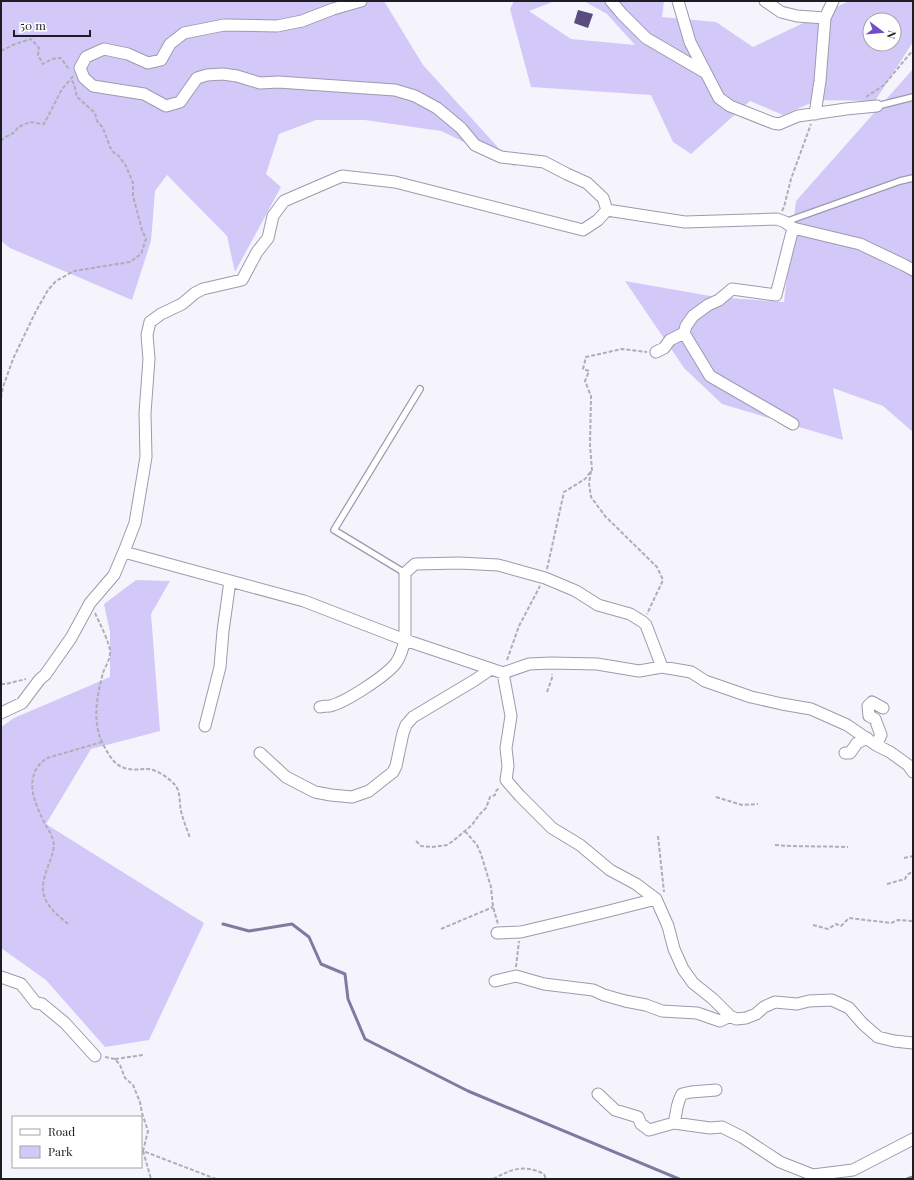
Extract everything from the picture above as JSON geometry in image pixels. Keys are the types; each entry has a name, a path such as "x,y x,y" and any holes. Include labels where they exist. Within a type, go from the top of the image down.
{"street":[{"path":"361,1 290,24 277,26 224,25 184,33 170,44 161,60 148,63 128,54 104,49 86,57 80,68 84,78 93,86 144,94 166,106 180,102 196,78 207,75 223,74 238,76 260,83 278,82 395,90 415,96 437,108 461,128 475,145 502,157 544,162 587,183 603,198 607,210"},
{"path":"611,1 646,38 706,74"},
{"path":"678,1 690,42 719,98 730,106 779,124 798,116 877,106"},
{"path":"765,1 781,12 797,16 825,18"},
{"path":"815,114 820,81 825,18 833,1"},
{"path":"1,713 22,702 40,679 45,676 71,638 90,603 114,575 124,552 134,523 146,457 145,413 149,359 147,335 150,322 161,314 182,304 195,292 242,280 257,252 268,238 273,216 284,201 342,176 395,182 583,230 598,220 607,210"},
{"path":"607,210 685,222 785,223 860,244 913,270"},
{"path":"785,223 776,295 732,289 719,300 708,304 693,316 686,326 684,333 710,376 794,424"},
{"path":"656,352 664,348 670,340 684,333"},
{"path":"124,552 304,601 405,640 503,673 529,664 551,663 597,664 639,671 662,667 691,672 705,680 751,697 811,709 847,725 871,742 890,752 910,769"},
{"path":"320,706 330,706 346,699 381,677 396,663 402,651 405,640 405,573 415,564 459,563 498,565 545,578 576,591 598,605 630,614 643,622 646,625 662,667"},
{"path":"205,726 220,667 230,581"},
{"path":"260,753 286,776 315,792 352,797 369,791 393,772 396,766 403,732 406,725 414,718 491,669"},
{"path":"503,673 511,716 506,748 508,766 506,780 552,828 580,845 610,870 636,884 656,898 668,926 674,949 683,969 693,983 713,999 730,1016 736,1018 746,1018 756,1014 764,1007 775,1002 797,1004 809,1001 832,1000 849,1008 863,1024 878,1037 894,1041 913,1043"},
{"path":"845,753 850,753 857,742 871,742 881,735 875,719 869,716 868,706 872,702 883,708"},
{"path":"497,933 521,932 656,898"},
{"path":"1,976 21,984 36,1002 42,1004 65,1023 95,1056"},
{"path":"495,980 516,976 544,984 593,990 604,995 646,1005 662,1011 697,1013 720,1021 730,1016"},
{"path":"674,1123 677,1101 682,1094 716,1090"},
{"path":"598,1094 615,1110 638,1117 641,1124 649,1130 674,1123 710,1128 722,1127 742,1137 780,1162 812,1175 852,1170 913,1139"}],"lane":[{"path":"877,106 913,97"},
{"path":"785,223 900,181 913,178"},
{"path":"405,573 334,530 420,389"}],"path":[{"path":"1,51 15,44 31,39 39,48 38,55 43,64 52,58 61,58 68,68 80,68"},
{"path":"865,97 884,85 913,50"},
{"path":"1,141 15,132 18,126 30,122 44,124 62,89 80,68"},
{"path":"1,398 3,387 13,359 36,311 56,281 74,271 130,262 141,254 146,239 142,230 133,196 133,183 126,166 110,147 103,128 97,121 95,112 77,97 74,84 71,79"},
{"path":"785,223 784,208 791,179 815,114"},
{"path":"643,622 662,580 657,567 605,516 591,497 589,483 592,470 590,445 591,396 585,381 589,371 583,369 586,357 622,349 652,353 656,352"},
{"path":"503,673 519,626 545,578 564,492 585,479 592,470"},
{"path":"90,603 108,643 110,653 103,673 96,709 96,718 102,742 114,761 122,767 131,769 152,769 159,772 175,785 181,811 190,838"},
{"path":"547,692 552,678 551,663"},
{"path":"1,684 45,676"},
{"path":"68,924 57,916 43,895 43,886 54,849 53,841 41,816 32,790 33,778 40,763 47,758 102,742"},
{"path":"416,841 421,846 432,847 447,845 472,825 486,808 490,797 495,795 500,786 508,782"},
{"path":"716,797 742,805 758,804"},
{"path":"465,831 477,845 481,854 491,887 493,907 498,924 497,933"},
{"path":"656,898 664,896 658,836"},
{"path":"775,845 799,847 848,847"},
{"path":"904,858 913,856"},
{"path":"887,884 905,879 907,875 913,871"},
{"path":"441,929 493,907"},
{"path":"813,926 828,929 836,924 841,926 849,918 891,924 898,920 913,921"},
{"path":"516,976 517,956 521,932"},
{"path":"95,1056 115,1059 143,1055"},
{"path":"115,1059 120,1065 125,1078 133,1085 140,1102 148,1131 143,1151 151,1179"},
{"path":"143,1151 216,1179"},
{"path":"494,1179 515,1169 525,1168 536,1170 544,1174 546,1179"}],"green space":[{"path":"1,1 384,1 423,65 516,167 441,131 365,120 316,120 279,134 266,174 281,187 235,272 227,236 167,175 155,191 151,241 132,300 10,248 1,241"},
{"path":"514,1 555,1 529,11 571,39 635,45 607,14 584,1 664,1 662,17 716,22 753,47 849,1 913,1 913,42 875,101 818,100 783,115 750,101 691,154 673,142 651,95 531,87 510,9"},
{"path":"913,69 913,432 883,406 833,388 843,440 722,404 684,368 625,281 716,297 784,302 796,201"},
{"path":"136,580 170,581 151,614 160,731 91,749 46,824 204,923 149,1040 105,1047 46,980 1,948 1,727 14,718 110,677 110,632 104,604"}],"building":[{"path":"578,10 593,14 588,28 574,23"}],"waterway":[{"path":"223,924 249,931 292,924 309,937 321,964 345,974 348,999 365,1039 468,1091 679,1179"},
{"path":"907,1179 913,1177"}]}
